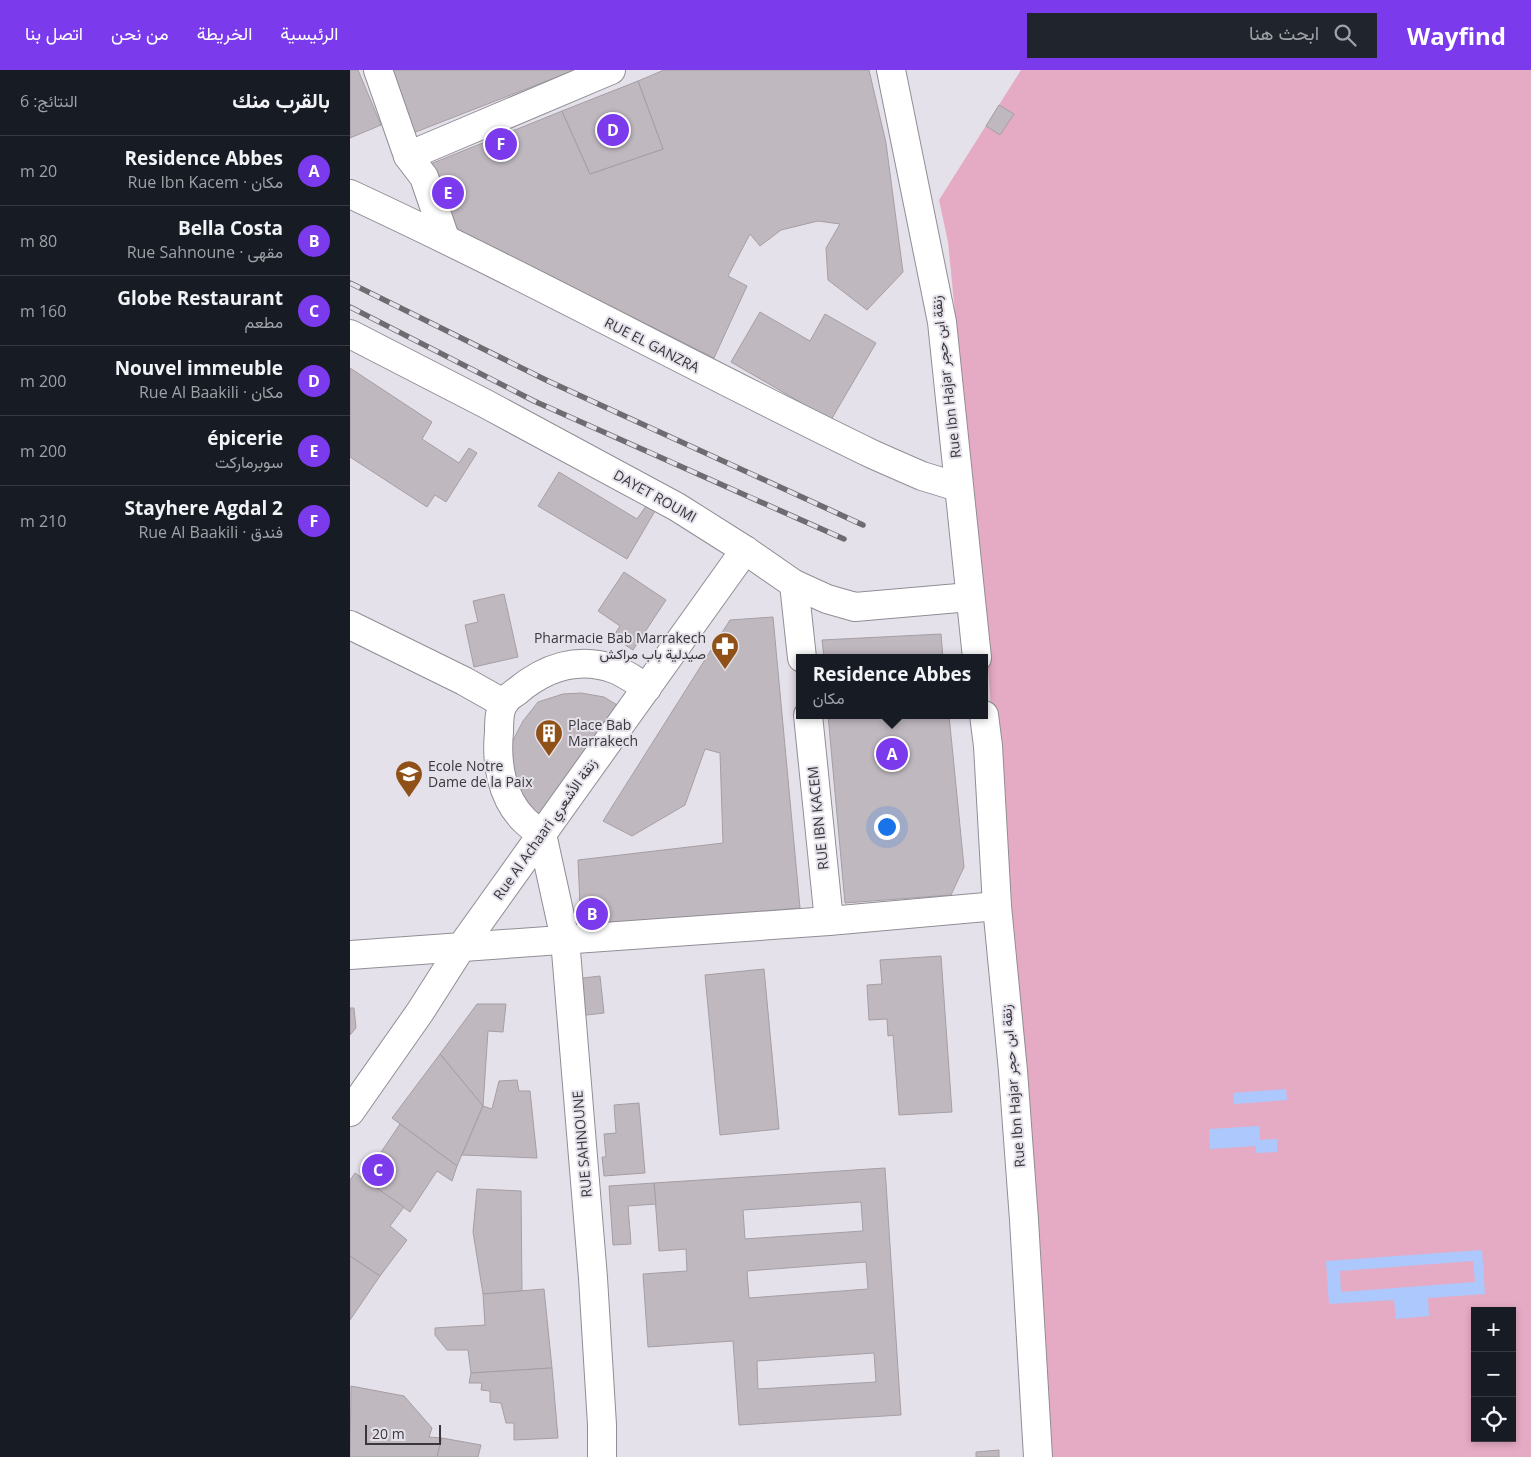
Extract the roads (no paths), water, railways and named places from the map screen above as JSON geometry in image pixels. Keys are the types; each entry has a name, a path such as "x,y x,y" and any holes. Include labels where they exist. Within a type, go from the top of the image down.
{"street":[{"path":"378,70 408,156 424,177 445,238"},
{"path":"408,156 611,70"},
{"name":"Rue Ibn Hajar زنقة ابن حجر","path":"891,70 942,322 958,487 977,654"},
{"name":"RUE EL GANZRA","path":"350,194 445,238 817,428 922,476 958,487"},
{"name":"DAYET ROUMI","path":"350,334 486,404 677,507 794,584 826,599 856,607 970,597"},
{"name":"Rue Al Achaari زنقة الأشعري","path":"350,1112 420,1012 462,946 745,550"},
{"path":"794,584 802,654"},
{"path":"350,626 464,680 504,703"},
{"path":"542,834 524,820 512,806 504,787 499,767 498,746 499,722 504,703 528,682 549,671 570,664 590,664 615,669 647,688"},
{"name":"RUE IBN KACEM","path":"808,719 828,921"},
{"name":"Rue Ibn Hajar زنقة ابن حجر","path":"985,719 988,746 997,906 1015,1100 1038,1457"},
{"name":"RUE SAHNOUNE","path":"542,834 565,939 594,1278 602,1457"},
{"path":"350,955 828,921 997,906"}],"water":[{"path":"1286,1089 1287,1100 1234,1104 1233,1093"},
{"path":"1259,1126 1260,1140 1277,1139 1277,1152 1256,1153 1256,1146 1210,1149 1209,1129"},
{"path":"1482,1250 1485,1294 1428,1298 1429,1316 1396,1319 1394,1300 1329,1304 1326,1261","holes":["1473,1261 1475,1282 1341,1292 1340,1271"]}],"railway":[{"path":"350,283 548,381 863,525"},
{"path":"350,307 534,401 844,539"}],"place":[{"name":"Nouvel immeuble","path":"613,130"},
{"name":"Stayhere Agdal 2","path":"501,144"},
{"name":"épicerie","path":"448,193"},
{"name":"Pharmacie Bab Marrakech صيدلية باب مراكش","path":"725,670"},
{"name":"Residence Abbes","path":"892,754"},
{"name":"Place Bab Marrakech","path":"549,757"},
{"name":"Ecole Notre Dame de la Paix","path":"409,798"},
{"name":"Bella Costa","path":"592,914"},
{"name":"Globe Restaurant","path":"378,1170"}]}
